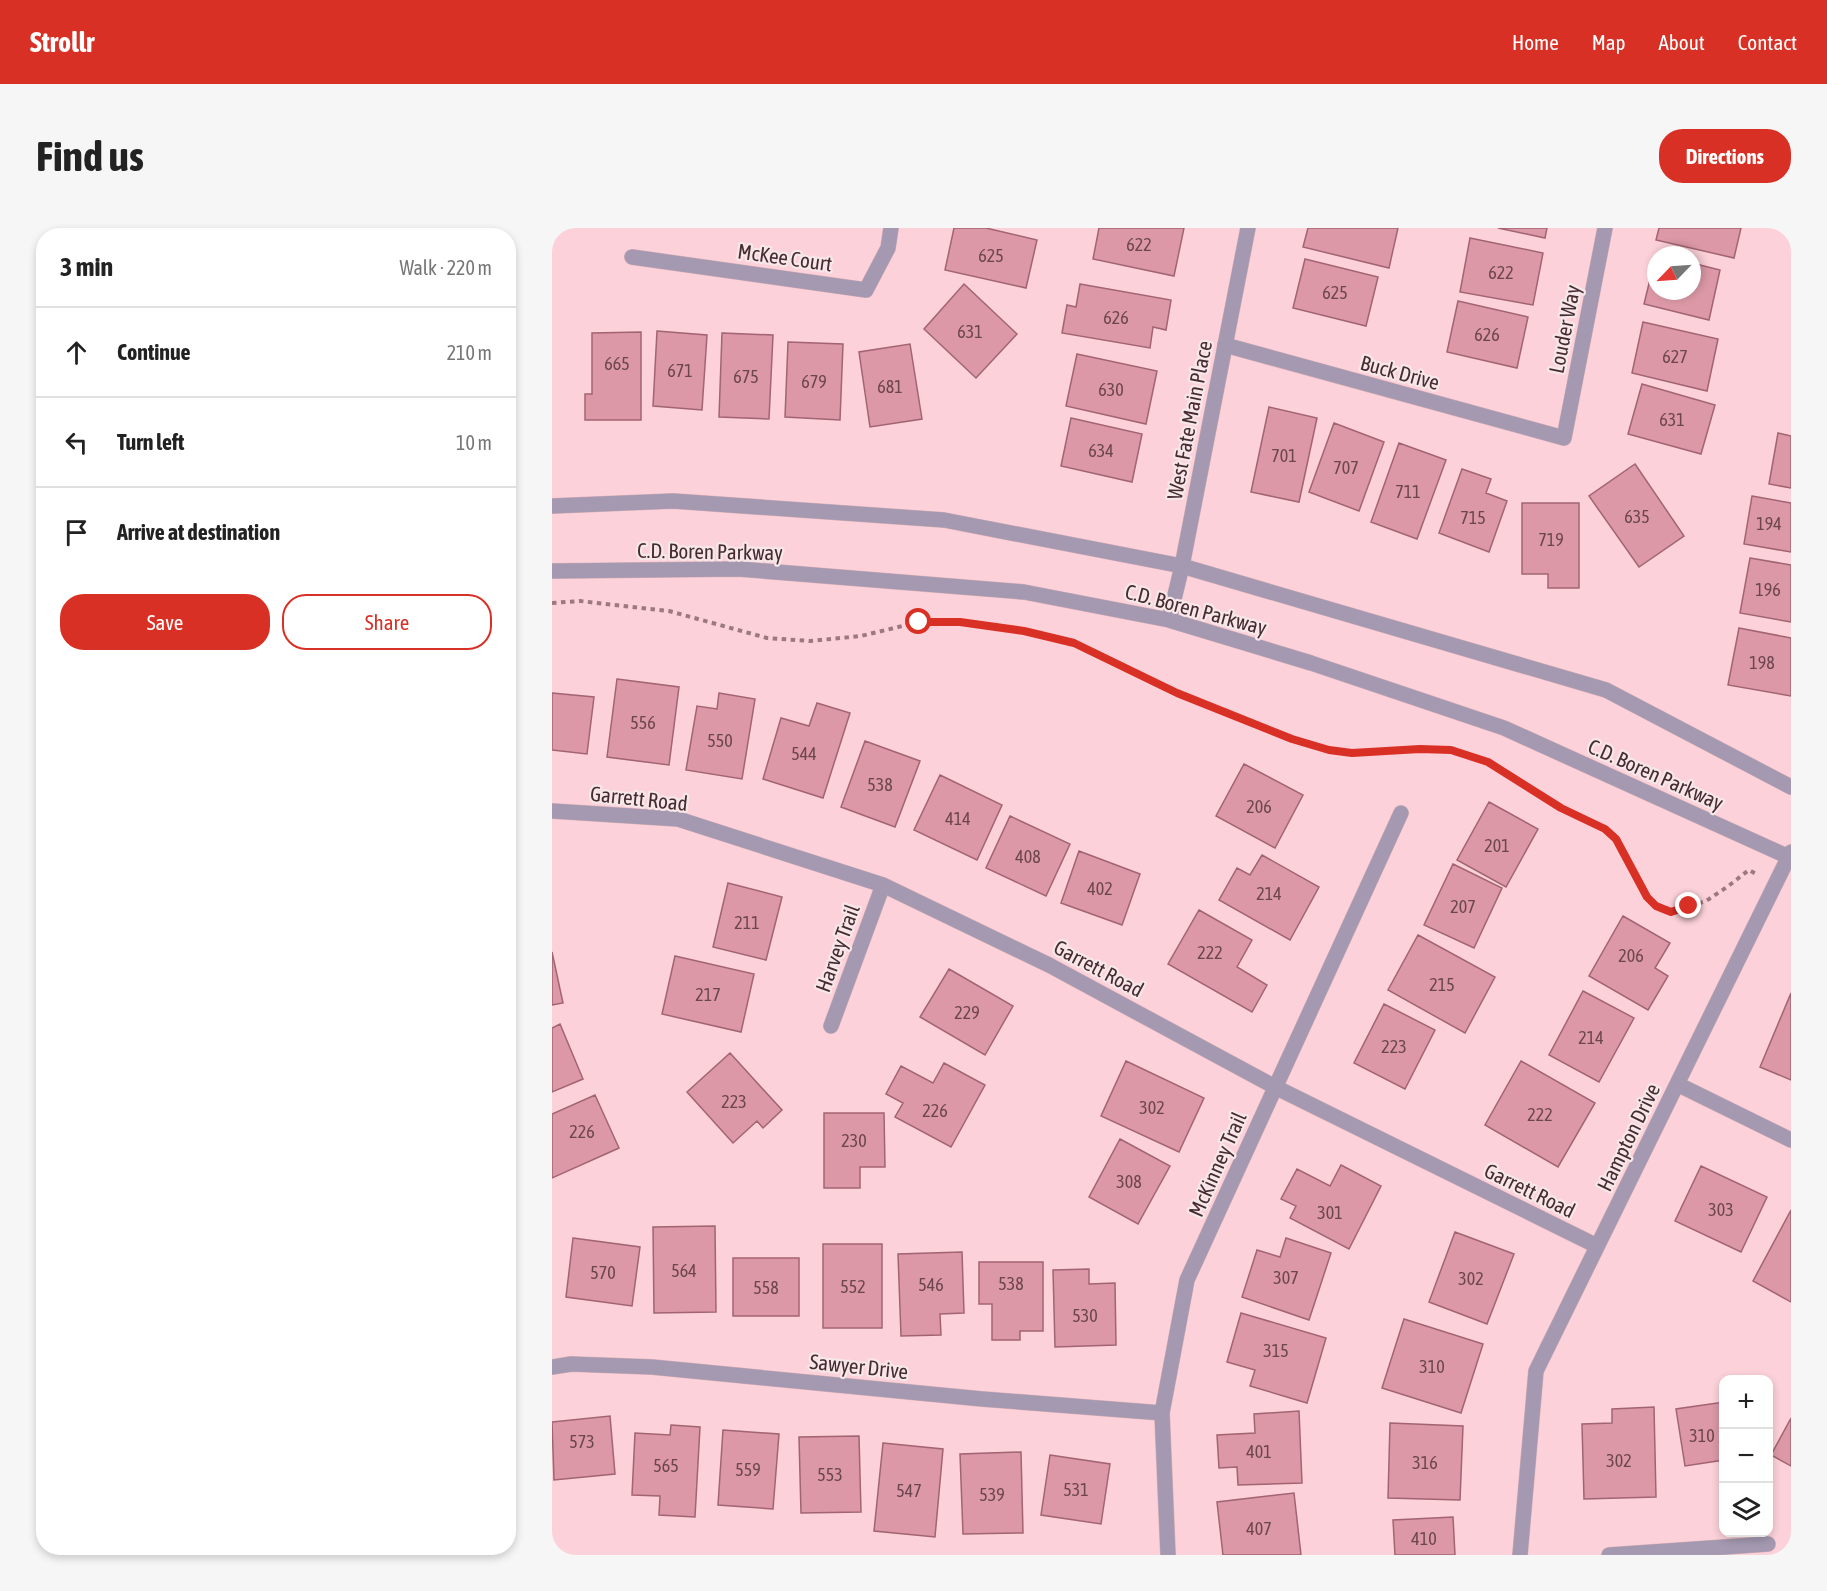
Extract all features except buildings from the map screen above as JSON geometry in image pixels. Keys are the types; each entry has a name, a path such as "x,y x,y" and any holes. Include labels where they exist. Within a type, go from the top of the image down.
{"street":[{"name":"McKee Court","path":"632,257 866,290 888,248 891,228"},
{"name":"West Fate Main Place","path":"1169,620 1182,566 1248,228"},
{"name":"Louder Way","path":"1564,438 1605,228"},
{"name":"Buck Drive","path":"1225,345 1564,438"},
{"name":"C.D. Boren Parkway","path":"552,506 673,501 944,520 1182,566 1606,690 1791,787"},
{"name":"C.D. Boren Parkway","path":"552,571 750,570 1024,592 1169,620 1311,663 1504,728 1790,856"},
{"name":"Garrett Road","path":"552,811 678,819 883,885 1049,965 1275,1087 1597,1246"},
{"name":"McKinney Trail","path":"1168,1555 1162,1413 1187,1280 1401,813"},
{"name":"Hampton Drive","path":"1520,1555 1536,1371 1790,856"},
{"name":"Harvey Trail","path":"831,1026 883,885"},
{"path":"1677,1084 1791,1140"},
{"name":"Sawyer Drive","path":"552,1367 571,1364 652,1367 970,1398 1162,1413"},
{"path":"1609,1555 1768,1545"}],"path":[{"path":"552,603 580,601 669,611 766,638 810,641 861,636 919,622 960,622 1024,631 1074,643 1177,693 1292,739 1329,750 1352,753 1420,749 1451,750 1488,762 1561,808 1605,829 1616,839 1647,897 1664,910 1671,912 1706,901 1749,870 1775,883"}],"route":[{"path":"919,622 960,622 1024,631 1074,643 1177,693 1292,739 1329,750 1352,753 1420,749 1451,750 1488,762 1561,808 1605,829 1616,839 1647,897 1656,906 1671,912 1689,906"}]}
